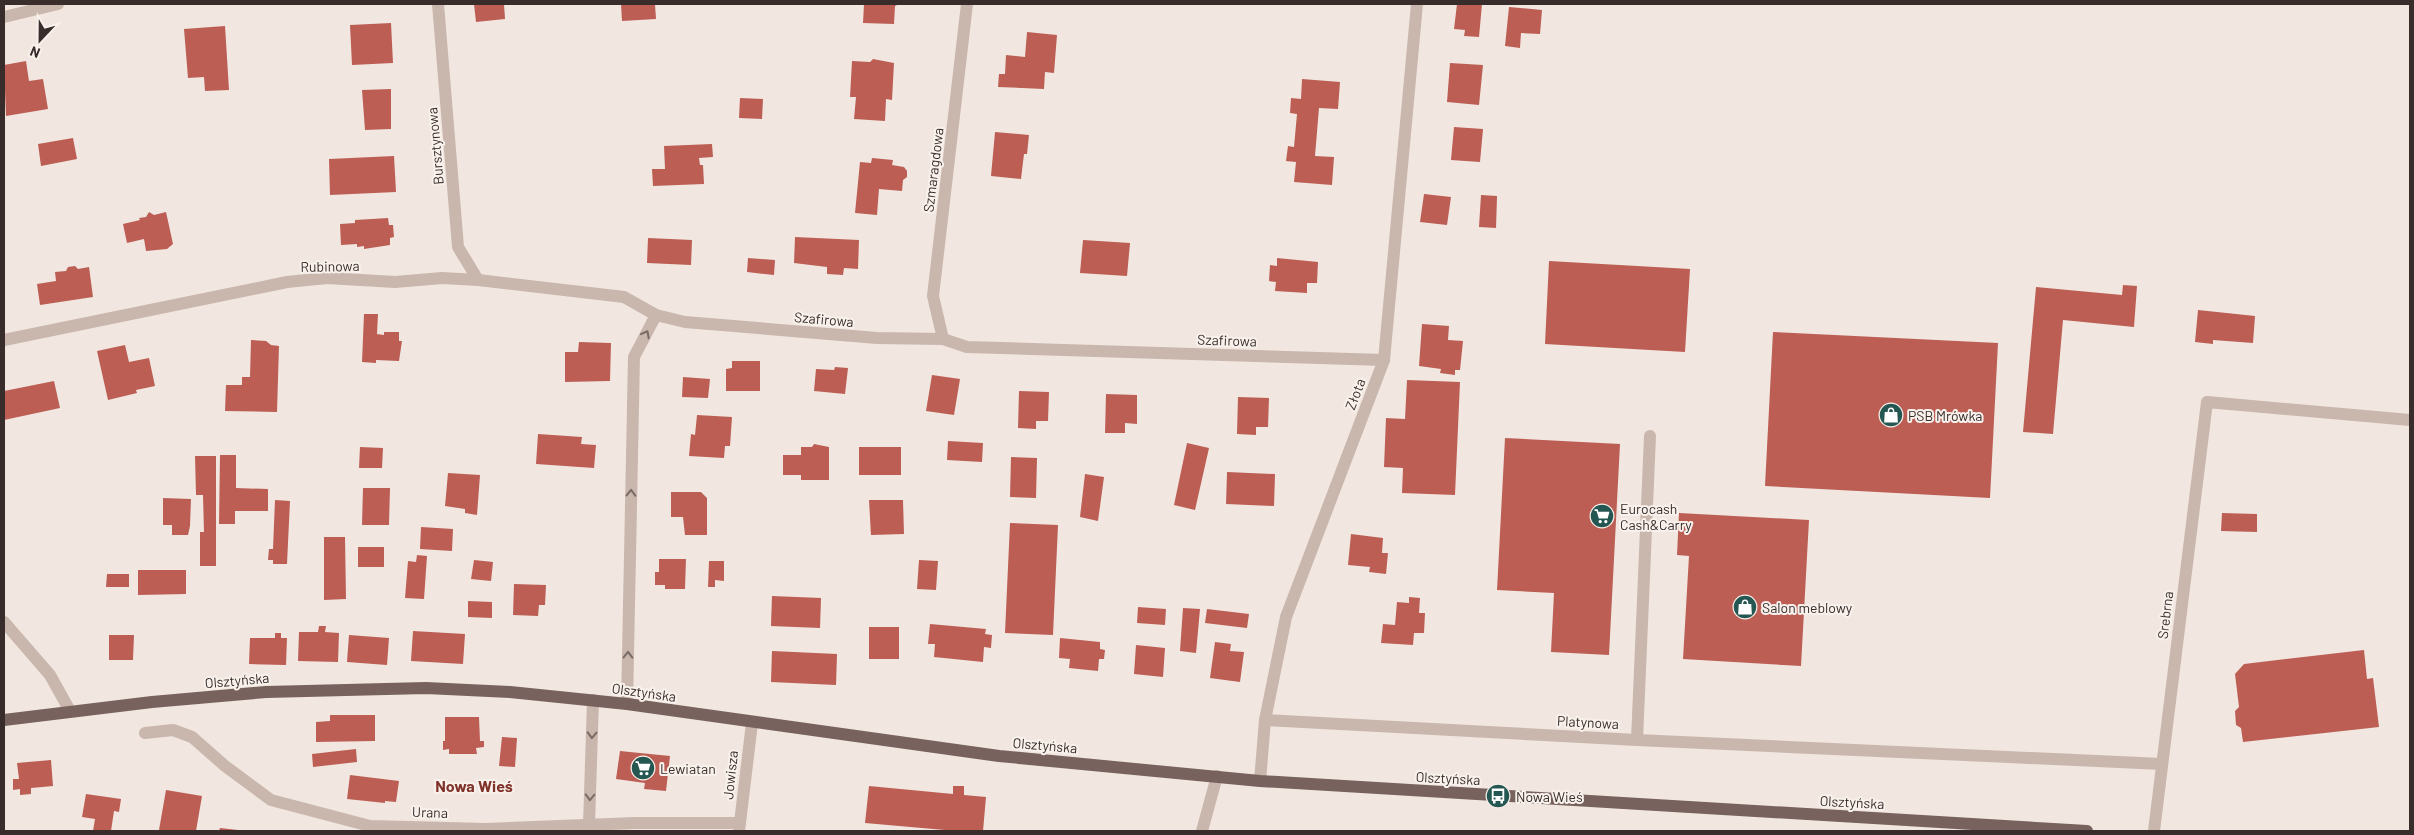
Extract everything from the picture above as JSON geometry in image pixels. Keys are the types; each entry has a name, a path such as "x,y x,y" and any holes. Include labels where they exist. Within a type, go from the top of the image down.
{"main road":[{"name":"Olsztyńska","path":"4,720 70,711 266,692 399,687 510,692 627,704 752,723 999,756 1260,781 2087,831"}],"street":[{"path":"4,17 58,4"},
{"name":"Bursztynowa","path":"438,4 458,247 478,280"},
{"name":"Szmaragdowa","path":"943,339 933,296 967,4"},
{"name":"Złota","path":"1260,781 1265,720 1286,617 1384,360 1417,4"},
{"name":"Rubinowa","path":"4,340 287,282 327,278 395,282 442,278 478,280 624,297 656,315"},
{"path":"627,704 634,357 656,315"},
{"name":"Szafirowa","path":"656,315 685,322 740,327 877,338 943,339 966,347 1384,360"},
{"name":"Srebrna","path":"2154,831 2206,402 2410,420"},
{"name":"Platynowa","path":"1265,720 1637,740 1650,436"},
{"path":"4,622 50,675 70,711"},
{"path":"589,825 593,700"},
{"name":"Jowisza","path":"740,827 752,723"},
{"name":"Urana","path":"145,733 174,730 192,737 225,766 272,800 370,826 486,829 589,825 740,827"},
{"path":"1637,740 2162,764"},
{"path":"1202,831 1217,776"}],"building":[{"path":"474,4 504,4 505,19 476,22"},
{"path":"621,4 655,4 656,19 622,21"},
{"path":"864,4 899,4 895,6 894,24 863,23"},
{"path":"1457,4 1482,4 1479,37 1464,36 1465,30 1454,29"},
{"path":"1509,7 1542,10 1540,34 1521,33 1520,48 1505,46"},
{"path":"391,23 393,63 352,65 350,25"},
{"path":"225,26 229,90 205,91 204,77 188,78 184,29"},
{"path":"1027,32 1057,35 1054,73 1045,72 1044,89 998,87 999,74 1005,74 1006,55 1025,57"},
{"path":"873,59 894,63 892,100 886,99 885,121 854,119 856,97 850,97 852,61 870,62"},
{"path":"26,61 29,81 43,79 48,109 6,116 4,65"},
{"path":"1450,63 1483,65 1479,105 1447,102"},
{"path":"1302,79 1340,82 1338,109 1319,108 1315,156 1334,157 1332,185 1294,182 1296,162 1286,161 1288,146 1294,147 1297,114 1290,113 1291,98 1301,99"},
{"path":"391,89 391,129 365,130 362,90"},
{"path":"740,98 763,99 762,119 739,118"},
{"path":"1454,127 1483,129 1480,162 1451,160"},
{"path":"995,132 1029,135 1027,154 1024,154 1021,179 991,176"},
{"path":"73,138 77,159 41,166 38,144"},
{"path":"712,144 713,157 699,158 700,165 703,165 704,184 653,186 652,169 665,169 664,146"},
{"path":"394,156 396,192 330,195 329,159"},
{"path":"872,158 893,160 892,165 904,167 907,171 907,177 903,180 902,191 879,189 877,215 855,213 860,162 871,163"},
{"path":"1424,194 1451,197 1447,225 1420,222"},
{"path":"1481,195 1497,196 1496,228 1479,227"},
{"path":"149,212 154,215 166,212 173,244 167,249 146,251 144,239 127,243 123,224 140,220 139,218 146,217"},
{"path":"388,218 389,225 393,225 394,237 390,238 390,245 364,249 364,246 357,247 357,244 341,245 340,224 355,223 355,220"},
{"path":"795,237 859,240 858,269 844,268 843,275 827,274 827,267 794,263"},
{"path":"648,238 692,240 691,265 647,263"},
{"path":"1083,240 1130,243 1127,276 1080,273"},
{"path":"748,258 775,260 774,275 747,272"},
{"path":"1277,258 1318,262 1317,283 1307,283 1307,293 1275,291 1276,282 1269,281 1270,265 1277,266"},
{"path":"1549,261 1690,269 1685,352 1545,344"},
{"path":"75,266 78,269 89,267 93,297 40,305 37,284 56,281 55,272 66,271 68,267"},
{"path":"2123,285 2137,286 2134,327 2063,320 2053,434 2023,432 2036,287 2122,295"},
{"path":"2198,310 2255,316 2253,343 2213,340 2213,344 2195,342"},
{"path":"364,314 378,314 377,334 384,335 384,332 399,332 399,341 402,341 399,361 376,360 376,363 362,362"},
{"path":"1422,324 1449,326 1448,340 1463,341 1460,370 1455,370 1455,375 1440,373 1441,369 1419,366"},
{"path":"1773,332 1998,343 1990,498 1765,486"},
{"path":"251,340 266,341 271,345 279,346 277,412 225,411 226,385 242,385 242,377 250,377"},
{"path":"579,342 611,343 610,381 565,382 565,352 578,352"},
{"path":"125,345 129,362 149,358 155,386 136,390 137,393 108,400 97,351"},
{"path":"732,361 760,361 760,391 726,391 726,369 732,368"},
{"path":"835,367 848,368 845,394 814,391 816,369 834,370"},
{"path":"932,375 960,379 954,415 926,411"},
{"path":"683,377 710,379 708,398 682,397"},
{"path":"1407,380 1460,382 1455,495 1402,493 1403,468 1384,467 1386,418 1405,419"},
{"path":"54,381 60,408 4,420 4,391"},
{"path":"1019,391 1049,392 1048,421 1036,421 1036,429 1018,428"},
{"path":"1106,394 1137,395 1137,424 1125,423 1125,433 1105,433"},
{"path":"1238,397 1269,398 1268,427 1256,427 1256,435 1237,434"},
{"path":"697,415 732,417 730,446 725,446 724,458 689,456 691,434 695,435"},
{"path":"538,434 582,437 581,444 596,445 594,468 536,464"},
{"path":"1505,438 1620,444 1609,655 1551,652 1554,593 1497,590"},
{"path":"948,441 983,443 982,462 947,460"},
{"path":"1187,443 1209,448 1195,510 1174,505"},
{"path":"814,444 829,447 829,480 801,480 801,475 783,475 783,455 801,455 801,447 812,447"},
{"path":"360,447 383,448 382,468 359,468"},
{"path":"859,447 901,447 901,475 859,475"},
{"path":"220,455 236,455 236,488 268,489 268,511 235,511 235,524 219,524"},
{"path":"195,456 216,456 216,566 200,566 200,532 204,532 203,495 196,495"},
{"path":"1011,457 1037,458 1036,498 1010,497"},
{"path":"1227,472 1275,474 1274,506 1226,504"},
{"path":"448,473 480,475 477,515 465,513 465,509 445,506"},
{"path":"1085,474 1104,477 1098,521 1080,517"},
{"path":"363,488 390,488 389,525 362,525"},
{"path":"671,492 701,492 707,498 707,535 685,535 683,517 671,517"},
{"path":"163,498 191,499 188,535 172,535 172,525 163,525"},
{"path":"275,500 290,501 287,564 273,564 273,560 268,560 269,549 273,549"},
{"path":"869,500 903,500 904,534 871,535"},
{"name":"Salon meblowy","path":"1679,513 1809,520 1801,666 1683,659 1689,556 1677,555"},
{"path":"2222,513 2257,514 2257,532 2221,531"},
{"path":"1010,523 1058,525 1053,635 1005,633"},
{"path":"421,527 453,529 452,551 420,549"},
{"path":"1351,534 1383,538 1382,553 1388,553 1386,574 1369,572 1370,567 1348,565"},
{"path":"324,537 345,537 346,599 324,600"},
{"path":"358,547 384,547 384,567 358,567"},
{"path":"417,555 427,556 424,599 405,598 408,561 416,562"},
{"path":"659,559 686,559 685,589 665,589 665,585 655,585 655,572 659,572"},
{"path":"474,560 493,562 491,581 471,579"},
{"path":"919,560 938,561 936,590 917,589"},
{"path":"709,561 724,561 724,581 715,580 715,587 708,587"},
{"path":"138,570 186,570 186,594 138,595"},
{"path":"107,574 129,574 129,587 106,587"},
{"path":"514,584 546,585 545,605 539,605 538,616 513,615"},
{"path":"772,596 821,598 820,628 771,626"},
{"path":"1409,597 1420,598 1419,613 1425,613 1424,633 1414,633 1413,645 1381,643 1383,624 1395,625 1397,602 1409,603"},
{"path":"468,601 492,602 492,618 468,617"},
{"path":"1138,607 1166,609 1165,625 1137,623"},
{"path":"1183,608 1200,609 1196,653 1180,651"},
{"path":"1207,609 1249,614 1247,628 1205,623"},
{"path":"930,624 986,629 985,634 992,635 991,648 984,647 983,662 934,657 935,644 928,644"},
{"path":"319,626 326,626 325,632 339,633 338,662 298,661 299,632 318,632"},
{"path":"869,627 899,627 899,659 869,659"},
{"path":"413,631 465,634 463,664 411,661"},
{"path":"275,633 281,633 281,638 287,638 286,665 249,664 250,638 275,638"},
{"path":"109,635 134,635 133,660 109,660"},
{"path":"349,635 389,638 387,665 347,662"},
{"path":"1060,638 1100,642 1100,649 1105,650 1104,659 1099,659 1098,671 1069,668 1070,659 1059,658"},
{"path":"1215,642 1231,644 1230,651 1244,652 1240,682 1210,678"},
{"path":"1136,645 1165,648 1163,677 1134,674"},
{"path":"2364,650 2367,679 2373,678 2379,727 2243,742 2241,728 2236,725 2235,711 2239,707 2235,674 2244,664"},
{"path":"772,651 837,654 836,685 771,682"},
{"path":"330,715 375,715 375,741 316,742 316,722 330,721"},
{"path":"445,717 479,717 480,741 484,741 484,747 476,748 477,754 449,754 449,749 443,750"},
{"path":"502,737 517,738 515,767 499,766"},
{"path":"356,749 357,762 313,767 312,754"},
{"name":"Lewiatan","path":"620,751 670,756 666,791 644,789 645,783 616,779"},
{"path":"51,760 53,786 31,788 31,794 20,795 20,789 13,790 13,779 19,779 17,763"},
{"path":"350,775 399,781 396,802 385,801 385,803 347,799"},
{"path":"869,786 953,794 953,786 964,786 964,795 986,797 983,831 956,831 865,823"},
{"path":"166,790 202,796 196,831 159,830"},
{"path":"86,794 121,799 119,812 114,811 111,831 93,831 95,819 82,817"},
{"path":"220,828 238,830 238,831 219,831"}],"place":[{"name":"PSB Mrówka","path":"1891,415"},
{"name":"Eurocash Cash&Carry","path":"1602,516"},
{"name":"Salon meblowy","path":"1745,607"},
{"name":"Lewiatan","path":"643,768"},
{"name":"Nowa Wieś","path":"1498,796"}],"district":[{"name":"Nowa Wieś","path":"474,785"}]}
